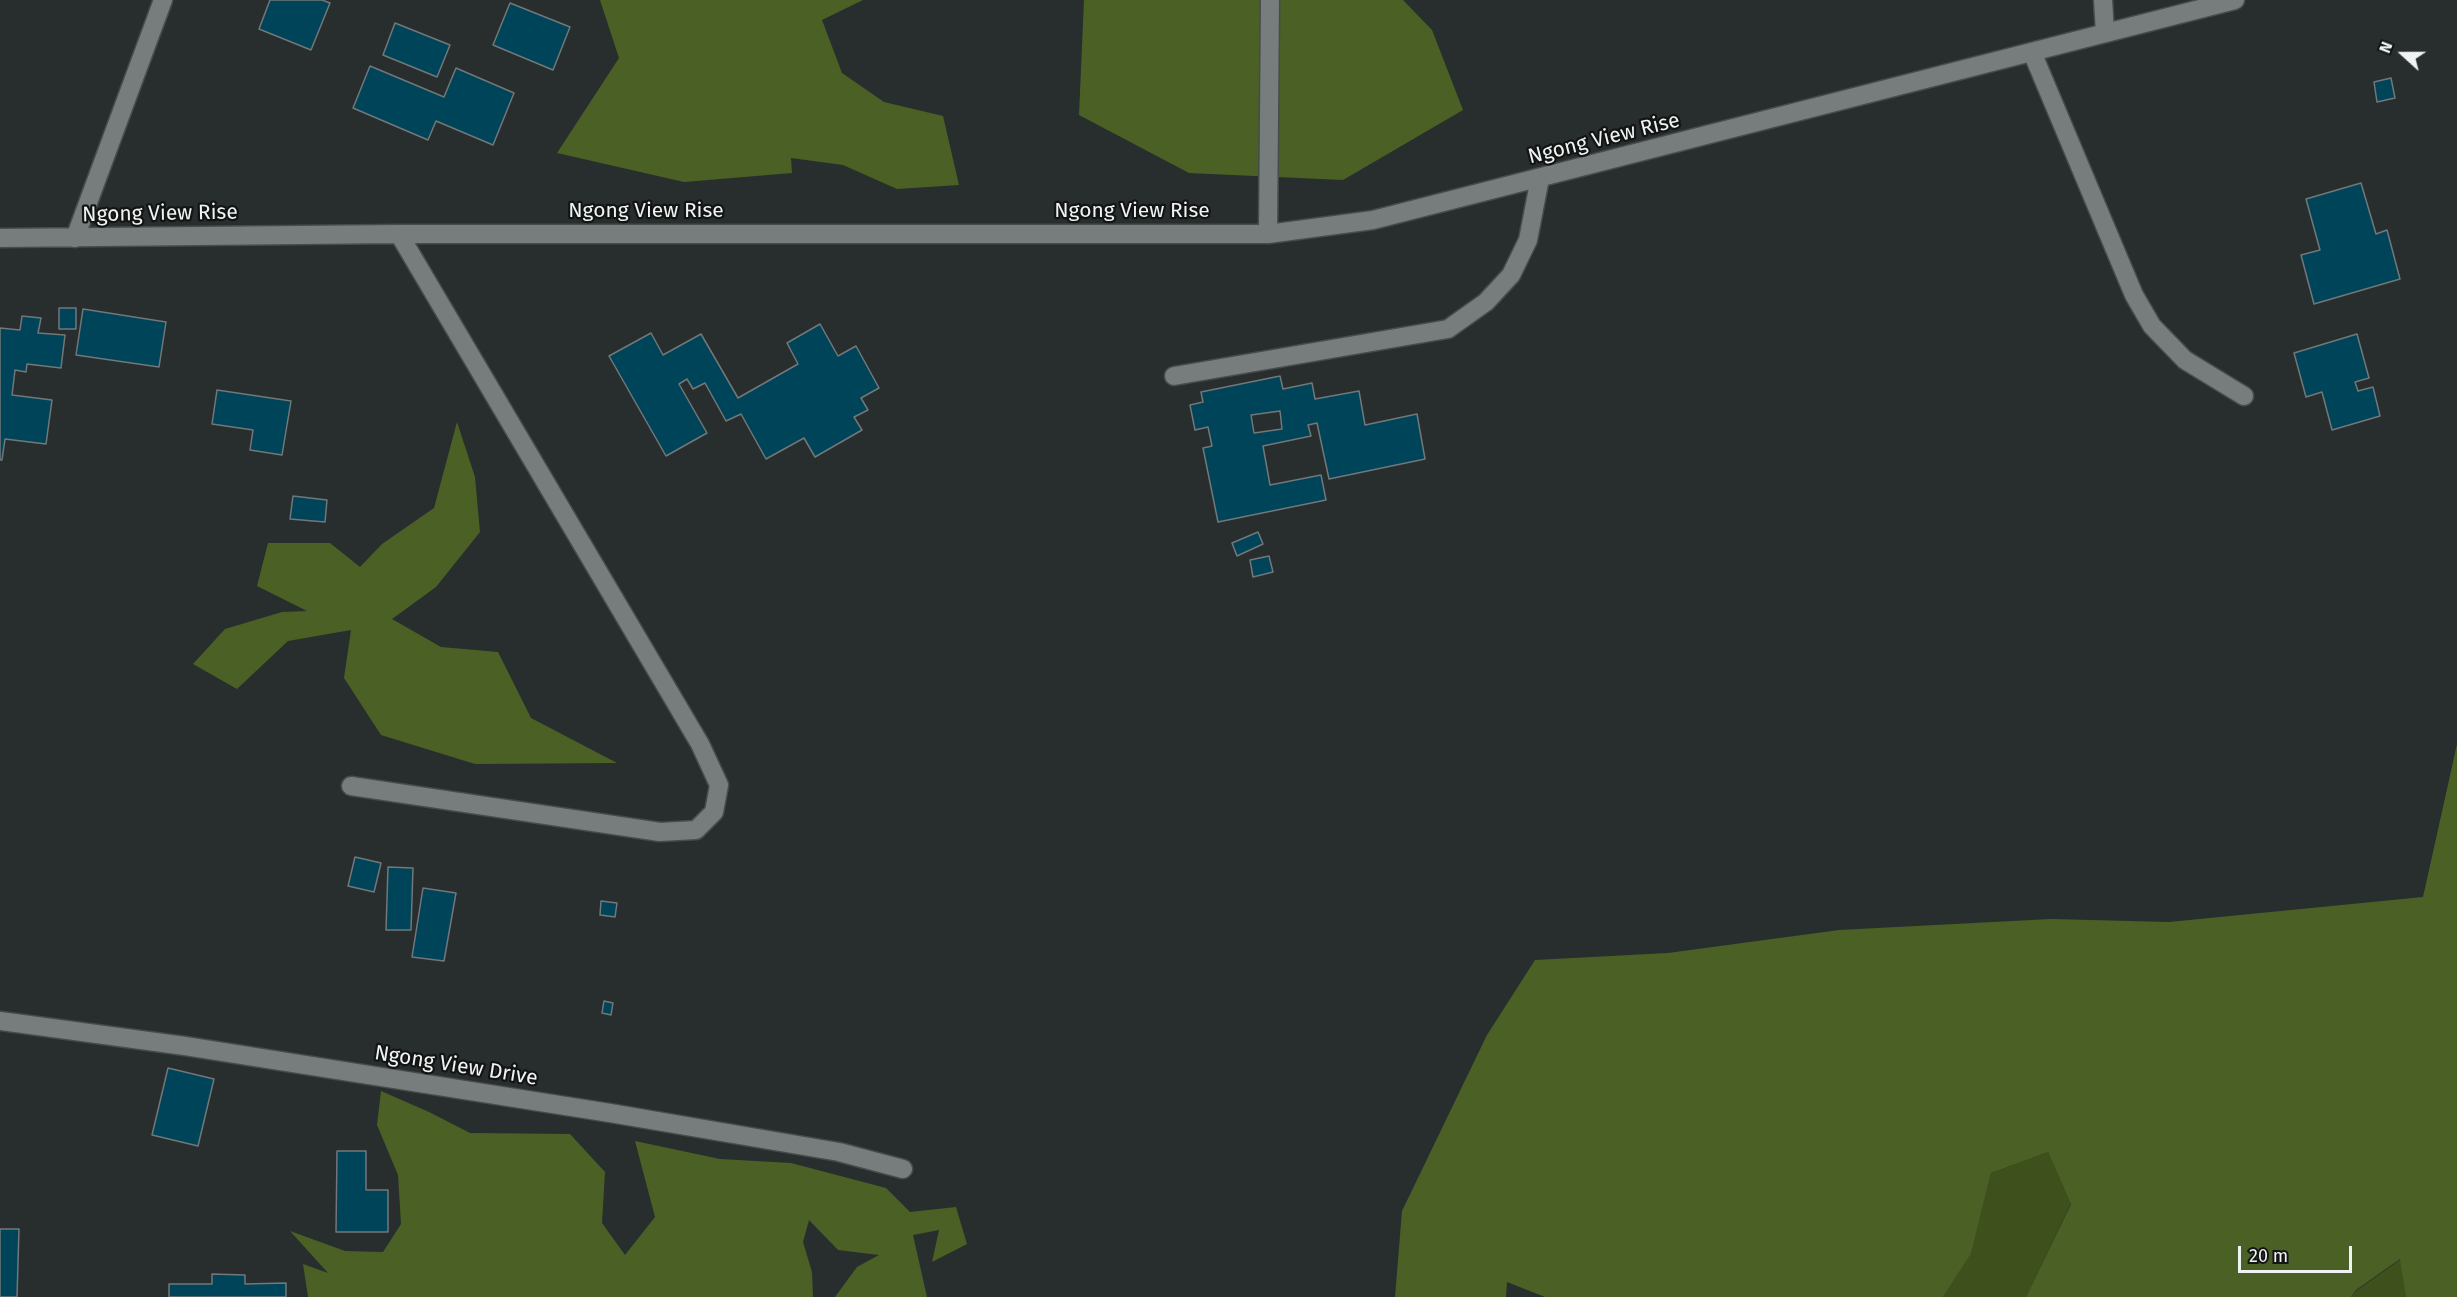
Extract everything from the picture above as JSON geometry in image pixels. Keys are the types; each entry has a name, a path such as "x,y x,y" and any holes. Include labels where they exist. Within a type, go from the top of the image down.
{"street":[{"path":"75,238 164,0"},
{"path":"1268,234 1270,0"},
{"path":"2103,0 2106,33"},
{"name":"Ngong View Rise","path":"0,238 399,234 1268,234 1373,220 2235,0"},
{"path":"2032,52 2140,305 2152,326 2185,360 2244,396"},
{"path":"1174,376 1448,329 1486,302 1511,275 1528,240 1540,178"},
{"path":"351,786 660,832 696,830 714,812 719,785 700,744 399,234"},
{"name":"Ngong View Drive","path":"0,1021 185,1046 610,1113 839,1152 903,1169"}],"green space":[{"path":"600,0 863,0 822,20 842,73 884,102 943,116 959,185 897,189 843,165 791,158 792,173 684,182 557,153 619,58"},
{"path":"1084,0 1403,0 1432,30 1463,110 1343,180 1189,173 1079,115"},
{"path":"457,422 475,477 480,532 436,587 392,619 441,647 498,652 531,718 617,763 475,764 381,735 344,678 351,630 288,641 237,689 193,664 225,629 282,612 307,611 257,586 268,543 330,543 360,567 382,544 434,508"},
{"path":"2457,744 2457,1297 2406,1297 2400,1259 2356,1290 2351,1297 2026,1297 2071,1204 2048,1152 1991,1173 1971,1254 1943,1297 1545,1297 1507,1282 1506,1297 1395,1297 1402,1211 1487,1035 1535,960 1668,953 1839,930 2051,919 2169,922 2423,897"},
{"path":"381,1091 470,1133 570,1134 605,1172 602,1223 625,1255 655,1217 635,1141 720,1159 791,1163 886,1188 910,1212 956,1207 967,1244 932,1262 939,1230 913,1235 927,1297 835,1297 857,1267 879,1255 838,1250 809,1220 803,1242 812,1272 813,1297 308,1297 303,1264 328,1273 290,1231 345,1251 383,1252 401,1224 398,1175 377,1125"},
{"path":"2048,1152 2071,1203 2026,1297 1943,1297 1971,1254 1991,1173"},
{"path":"2401,1259 2406,1297 2351,1297 2356,1291"}],"building":[{"path":"270,0 322,0 330,3 311,50 259,29"},
{"path":"510,3 570,27 553,70 493,45"},
{"path":"395,23 450,45 437,77 383,55"},
{"path":"370,66 444,97 456,68 514,93 493,145 436,121 428,140 353,108"},
{"path":"2391,78 2395,98 2377,102 2374,82"},
{"path":"2361,183 2376,234 2387,230 2400,279 2314,304 2301,255 2320,250 2306,199"},
{"path":"59,308 76,308 76,329 59,329"},
{"path":"83,309 166,322 159,367 76,355"},
{"path":"22,316 41,318 38,333 65,335 61,368 27,364 26,372 15,370 12,395 52,400 46,444 5,439 2,460 0,460 0,328 20,330"},
{"path":"820,324 838,356 856,346 879,388 861,398 868,410 854,417 862,430 815,457 804,438 766,459 741,414 726,421 705,383 693,389 687,379 679,384 707,433 666,456 609,356 651,333 663,355 701,334 738,398 798,364 787,343"},
{"path":"2357,334 2369,378 2355,382 2358,391 2373,387 2380,416 2332,430 2322,392 2306,397 2294,353"},
{"path":"1280,376 1283,389 1312,383 1315,399 1359,391 1365,425 1417,414 1425,459 1329,479 1317,423 1308,425 1311,436 1263,446 1270,485 1321,475 1326,500 1218,522 1203,448 1212,446 1208,427 1195,430 1190,405 1203,402 1201,392","holes":["1280,411 1282,429 1254,433 1251,415"]},
{"path":"217,390 291,401 282,455 250,450 253,430 212,424"},
{"path":"293,496 327,500 325,522 290,519"},
{"path":"1258,532 1263,544 1237,556 1232,543"},
{"path":"1269,556 1273,572 1253,577 1250,560"},
{"path":"355,857 381,863 374,892 348,886"},
{"path":"388,867 413,868 411,930 386,930"},
{"path":"423,888 456,893 444,961 412,957"},
{"path":"601,901 617,903 615,917 600,915"},
{"path":"604,1001 613,1003 611,1015 602,1013"},
{"path":"168,1068 214,1079 198,1146 152,1135"},
{"path":"337,1151 366,1151 366,1190 388,1190 388,1232 336,1232"},
{"path":"0,1229 19,1229 17,1297 0,1297"},
{"path":"212,1274 245,1275 245,1284 286,1283 286,1297 169,1297 169,1284 212,1284"}]}
